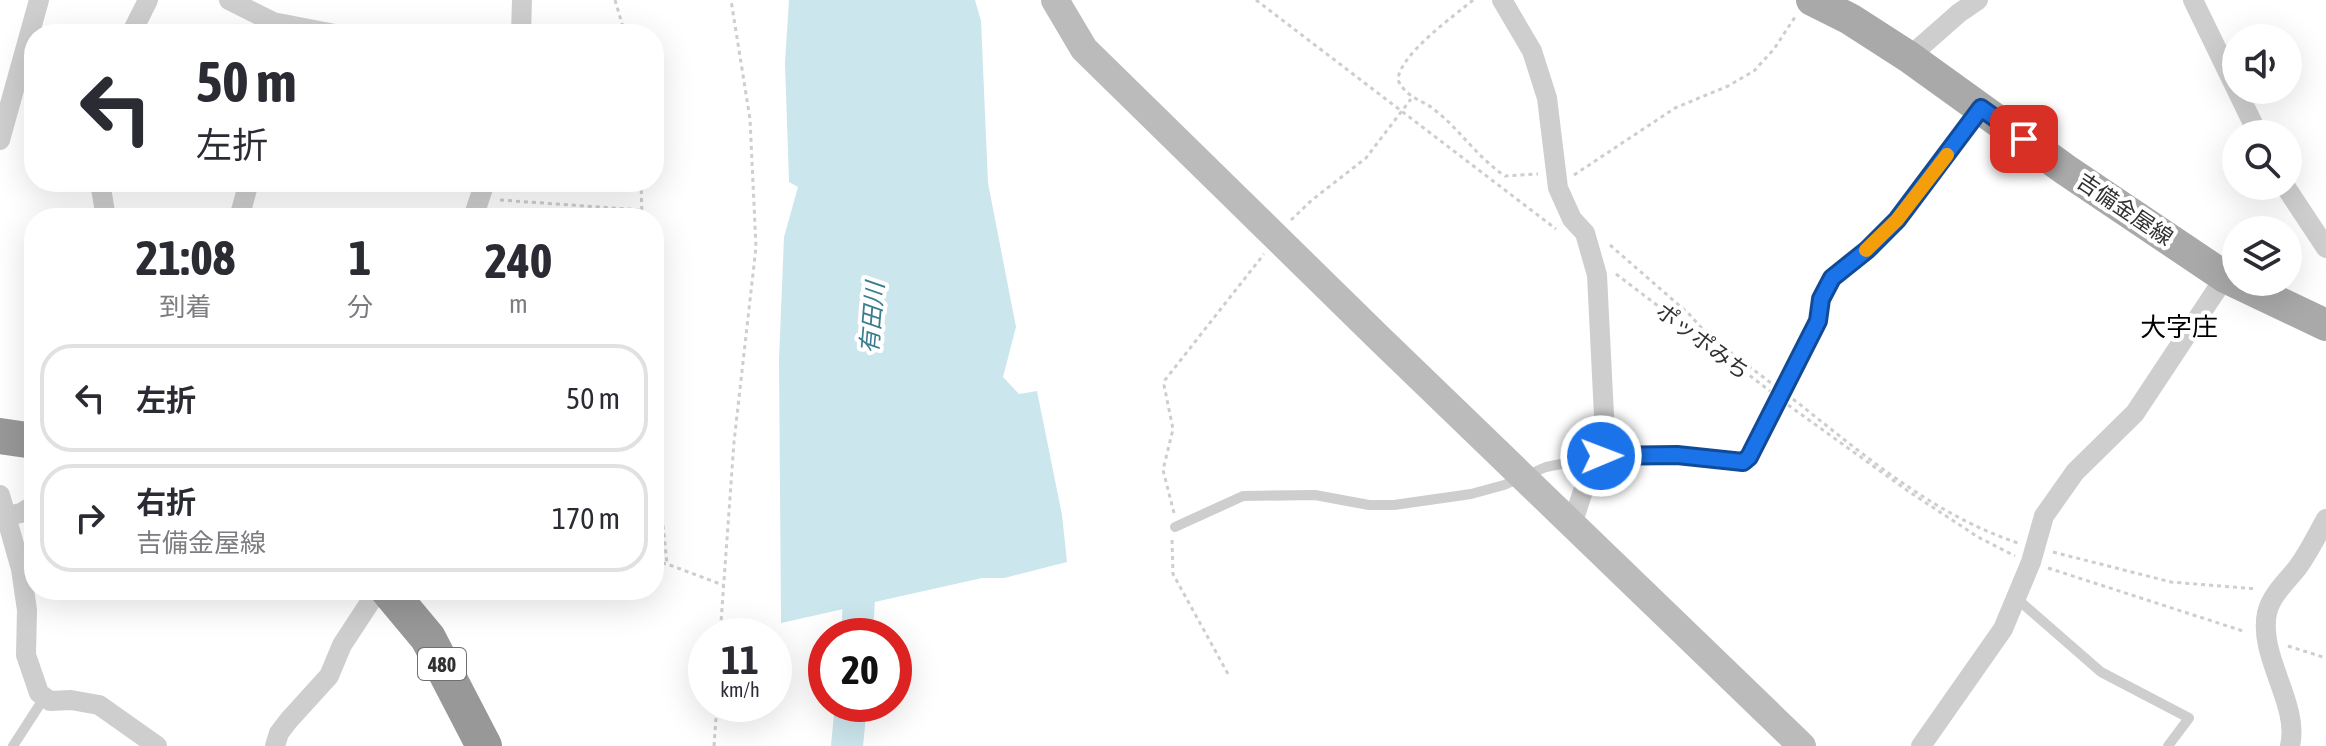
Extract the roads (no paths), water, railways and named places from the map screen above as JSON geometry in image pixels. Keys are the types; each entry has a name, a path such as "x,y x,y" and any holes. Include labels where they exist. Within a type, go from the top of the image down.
{"highway":[{"path":"0,436 24,440"},
{"name":"480","path":"396,600 428,638 484,746"}],"main road":[{"name":"吉備金屋線","path":"1806,5 1850,19 1909,57 2222,275"},
{"name":"吉備金屋線","path":"2265,296 2326,325"}],"street":[{"path":"32,24 39,0"},
{"path":"136,24 148,0"},
{"path":"229,0 275,24"},
{"path":"521,24 522,0"},
{"path":"1055,0 1084,49 1522,478 1802,746"},
{"path":"1502,0 1532,51 1547,98 1557,179 1563,202 1572,219 1585,233 1597,275 1605,436 1601,456 1583,491 1572,525"},
{"path":"1909,57 1978,0"},
{"path":"2193,0 2251,120"},
{"path":"270,21 285,24"},
{"path":"0,140 24,54"},
{"path":"2294,200 2326,248"},
{"path":"1921,746 2003,629 2033,555 2044,516 2075,472 2135,413 2222,282"},
{"path":"0,495 24,590"},
{"path":"6,516 24,511"},
{"path":"2290,746 2292,725 2269,639 2266,616 2326,519"},
{"path":"26,600 26,655 36,686 44,698 99,705 157,746"},
{"path":"275,746 279,733 289,720 329,676 342,645 380,600"}],"lane":[{"path":"1175,527 1243,496 1315,495 1369,505 1394,505 1471,494 1546,467 1601,456 1677,455 1743,462 1749,457 1818,321 1821,299 1832,278 1867,250 1897,220 1981,108"},
{"path":"2016,598 2101,672 2189,718 2168,746"},
{"path":"13,746 44,698"}],"water":[{"path":"789,0 975,0 981,21 988,183 1016,327 1003,377 1019,394 1037,391 1062,515 1067,562 1004,578 982,578 792,621 792,618 781,618 779,360 784,237 798,187 789,182 785,63"}],"waterway":[{"name":"有田川","path":"858,618 861,562"},
{"name":"有田川","path":"847,746 849,722"}],"district":[{"name":"大字庄","path":"2179,327"}]}
